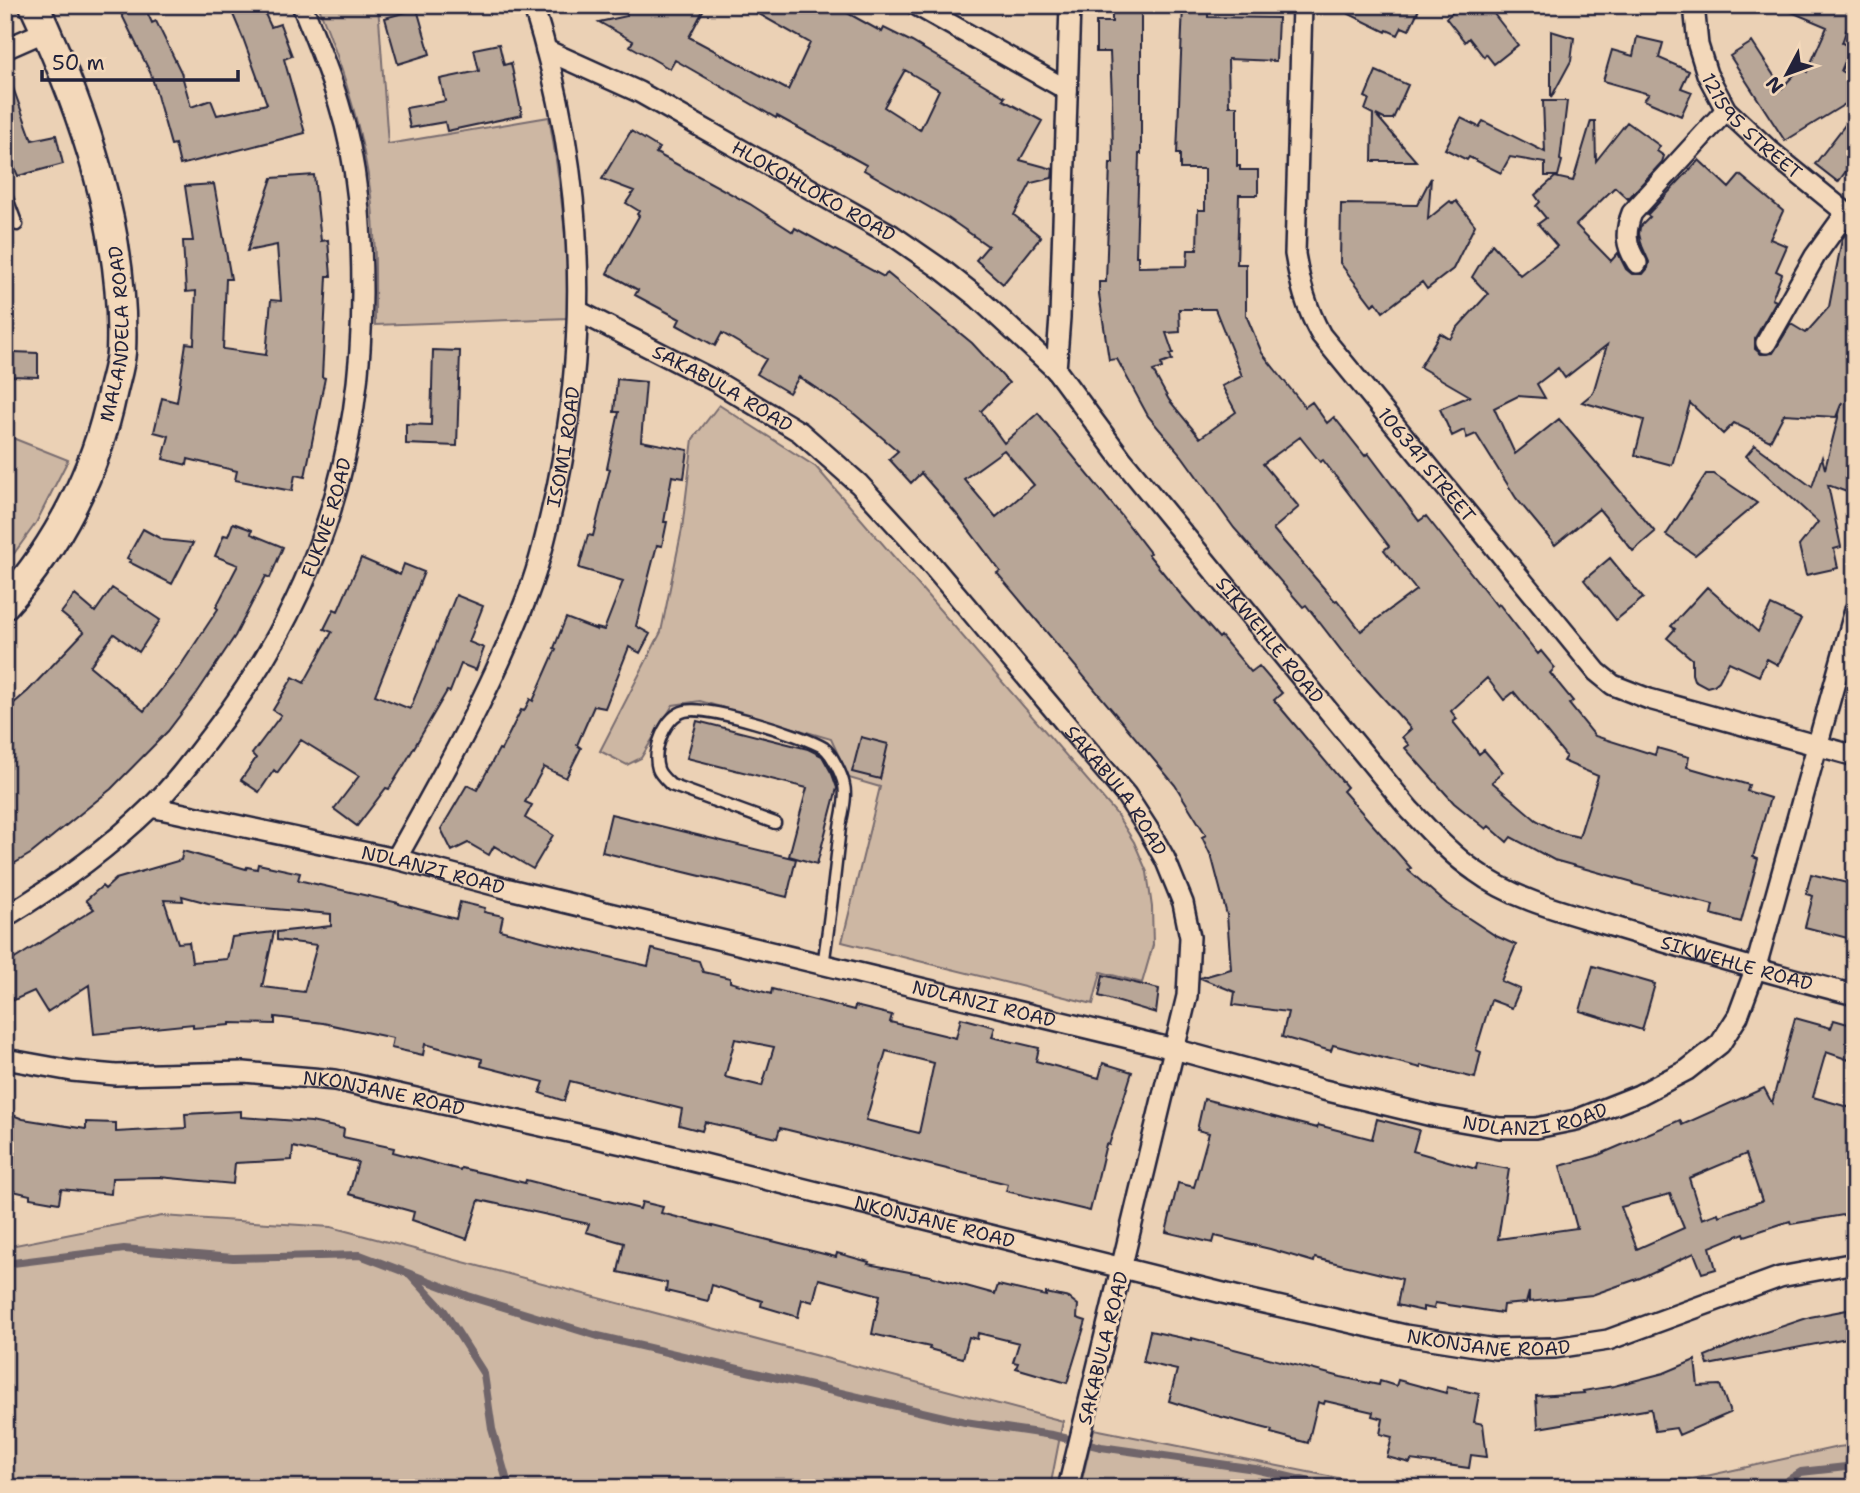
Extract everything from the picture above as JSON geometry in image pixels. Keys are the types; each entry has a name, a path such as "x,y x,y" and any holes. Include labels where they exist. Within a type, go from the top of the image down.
{"main road":[{"name":"MALANDELA ROAD","path":"5,604 19,589 48,545 86,480 105,427 121,355 119,286 107,213 85,130 34,5"}],"street":[{"name":"FUKWE ROAD","path":"5,917 88,862 151,807 180,776 254,678 286,624 328,524 345,460 357,393 362,335 362,245 354,166 340,105 302,5"},
{"name":"ISOMI ROAD","path":"396,859 473,719 529,590 565,451 577,360 579,283 573,193 560,106 533,5"},
{"path":"916,5 1067,90"},
{"path":"1056,370 1070,5"},
{"name":"106341 STREET","path":"1302,5 1295,254 1308,312 1321,335 1597,672 1613,685 1629,692 1855,756"},
{"name":"121595 STREET","path":"1694,5 1698,45 1726,110 1769,150 1851,216"},
{"path":"5,49 46,31"},
{"name":"HLOKOHLOKO ROAD","path":"546,50 639,92 892,235 978,297 1056,370"},
{"path":"1637,263 1629,250 1626,237 1632,213 1726,110"},
{"path":"1766,343 1815,256 1851,216"},
{"name":"SAKABULA ROAD","path":"578,311 715,382 800,432 833,459 914,543 1126,795 1165,859 1183,903 1190,937 1187,996 1068,1488"},
{"name":"SIKWEHLE ROAD","path":"1056,370 1121,458 1409,809 1444,846 1476,873 1549,908 1755,970 1855,995"},
{"path":"1755,970 1855,610"},
{"name":"NDLANZI ROAD","path":"151,807 396,859 505,888 1174,1049 1324,1090 1432,1116 1500,1128 1536,1128 1576,1120 1639,1095 1687,1070 1720,1044 1738,1016 1755,970"},
{"name":"NKONJANE ROAD","path":"5,1059 72,1071 116,1075 244,1072 335,1080 636,1147 1251,1300 1405,1335 1495,1349 1543,1349 1608,1340 1780,1277 1855,1263"}],"lane":[{"path":"5,193 17,225"},
{"path":"775,823 671,785 659,773 657,754 665,729 675,717 684,711 703,710 798,737 826,749 845,786 823,965"}],"shaded area":[{"path":"318,5 378,5 388,144 549,117 564,217 569,318 375,325 374,228 363,147 351,99"},
{"path":"719,405 816,467 1115,812 1134,842 1147,872 1152,907 1153,945 1142,983 1101,972 1093,1004 842,942 880,787 849,778 831,739 700,701 673,705 641,758 627,765 600,751 661,632 682,529 693,439"},
{"path":"5,435 68,460 36,523 5,566"},
{"path":"162,1216 331,1227 1063,1421 1050,1488 5,1488 5,1247"},
{"path":"1094,1429 1388,1488 1080,1488"},
{"path":"1855,1445 1855,1488 1652,1488 1838,1447"}],"building":[{"path":"117,5 144,5 152,23 156,21 181,72 191,107 211,100 217,115 267,104 229,5 261,5 271,27 280,24 292,56 284,59 305,133 180,165 175,144 171,145 151,74"},
{"path":"626,5 706,5 689,37 788,90 810,43 743,5 833,5 882,32 884,28 912,42 1005,97 1003,100 1042,121 1020,160 1053,169 1052,178 1031,183 1014,215 1041,237 1003,284 976,260 988,246 948,218 864,170 866,165 777,116 776,118 675,60 670,69 630,46 633,41 599,22 627,16","holes":["905,70 939,90 920,130 884,107"]},
{"path":"1183,5 1208,5 1208,17 1278,18 1276,61 1228,59 1229,106 1237,106 1237,166 1240,166 1240,170 1258,170 1258,195 1239,195 1237,264 1246,264 1246,315 1262,353 1305,407 1312,402 1327,423 1334,417 1365,456 1368,453 1419,521 1426,516 1497,606 1499,604 1538,654 1541,651 1555,668 1550,673 1573,701 1569,704 1595,736 1655,755 1657,748 1689,757 1687,767 1749,785 1747,791 1770,798 1753,857 1758,859 1741,922 1711,914 1713,905 1554,860 1511,837 1507,842 1489,826 1486,829 1454,803 1405,748 1409,745 1402,737 1411,729 1344,654 1306,605 1303,607 1234,528 1182,456 1148,416 1117,359 1109,360 1099,294 1099,282 1106,282 1110,163 1113,163 1110,52 1096,52 1096,22 1112,22 1112,8 1141,8 1141,154 1136,256 1138,267 1187,266 1188,250 1197,250 1198,210 1205,210 1205,169 1180,169 1180,154 1177,154","holes":["1179,309 1215,309 1242,376 1222,386 1236,412 1200,438 1169,400 1153,371 1172,360 1170,355 1173,353 1166,333 1180,332","1300,437 1320,462 1323,460 1389,546 1384,550 1416,590 1361,631 1273,529 1299,507 1263,464","1487,678 1504,700 1514,692 1566,756 1563,761 1598,776 1579,837 1558,832 1536,820 1492,782 1503,772 1484,750 1479,754 1453,722 1457,719 1451,711"]},
{"path":"1331,5 1421,5 1409,30 1402,27 1398,35 1387,30 1386,32"},
{"path":"1462,5 1494,14 1518,45 1494,64 1486,54 1484,57 1469,38 1465,42 1446,18"},
{"path":"1775,5 1855,5 1842,43 1851,47 1841,71 1855,79 1855,98 1785,141 1730,56 1752,42 1782,88 1801,67 1807,72 1827,27"},
{"path":"417,9 430,54 398,64 385,18"},
{"path":"1551,31 1574,38 1571,61 1551,98"},
{"path":"1637,37 1663,43 1659,58 1689,71 1681,88 1692,92 1681,116 1644,100 1649,94 1603,81 1612,50 1633,56"},
{"path":"499,44 504,65 511,63 522,115 447,131 445,122 410,128 406,108 445,101 440,79 479,71 474,49"},
{"path":"1376,71 1408,85 1393,119 1376,115 1416,161 1372,161 1373,114 1365,110 1369,99 1365,97"},
{"path":"5,74 8,74 32,140 56,135 63,164 18,176 5,146"},
{"path":"1543,101 1567,101 1562,161 1558,176 1545,176 1545,163 1510,157 1501,173 1469,157 1467,160 1445,149 1461,118 1479,127 1483,121 1545,152"},
{"path":"1855,112 1855,159 1838,182 1815,164"},
{"path":"1591,121 1595,121 1596,161 1627,122 1660,146 1657,151 1664,156 1662,162 1628,199 1615,187 1576,225 1611,261 1618,253 1626,269 1632,274 1643,274 1648,268 1649,262 1639,234 1640,227 1650,217 1647,215 1699,160 1729,188 1740,175 1783,211 1770,239 1787,246 1776,271 1782,274 1772,299 1776,301 1755,338 1755,349 1761,354 1773,353 1791,324 1806,333 1829,307 1842,239 1849,230 1855,232 1855,374 1852,381 1855,382 1855,495 1828,485 1841,547 1834,549 1838,568 1806,575 1799,546 1818,522 1746,456 1755,445 1812,487 1822,457 1825,469 1842,402 1836,417 1784,414 1770,441 1734,423 1723,434 1690,403 1672,465 1635,455 1644,420 1582,402 1593,393 1607,345 1565,378 1558,368 1537,384 1545,398 1518,396 1494,408 1515,454 1559,419 1655,532 1633,551 1599,509 1555,545 1516,498 1476,434 1467,438 1464,430 1452,436 1440,409 1470,396 1420,367 1440,333 1450,339 1488,294 1472,277 1492,244 1520,275 1557,246 1538,224 1546,218 1536,206 1540,202 1535,195 1555,177 1573,181"},
{"path":"631,131 659,148 656,153 750,204 793,232 795,228 884,277 887,273 972,343 1009,383 981,411 1004,443 1038,413 1121,515 1182,596 1251,672 1259,666 1282,693 1274,700 1347,787 1343,791 1411,868 1408,870 1447,904 1496,936 1516,945 1501,981 1520,989 1512,1008 1491,1000 1476,1050 1481,1052 1475,1078 1421,1065 1421,1068 1333,1045 1331,1051 1282,1037 1288,1012 1233,1005 1235,992 1200,978 1231,969 1227,915 1212,858 1202,837 1206,835 1175,785 997,573 1000,571 959,517 921,473 911,483 889,459 898,451 852,412 799,377 789,393 757,374 766,359 722,333 715,346 677,325 680,319 635,295 638,290 607,273 639,216 639,211 626,203 634,191 602,179","holes":["1004,450 1034,485 996,517 964,479"]},
{"path":"314,175 321,241 328,240 331,276 327,276 322,377 325,378 305,477 295,475 292,491 235,480 237,471 188,459 187,465 163,459 169,436 154,432 162,398 177,402 186,343 194,344 196,291 186,292 183,241 193,241 185,186 214,184 231,279 226,279 223,349 266,355 271,300 281,301 277,245 247,251 272,178"},
{"path":"1431,178 1428,219 1450,201 1453,204 1456,201 1475,225 1453,269 1427,289 1422,282 1383,312 1376,302 1372,305 1340,263 1341,204 1417,205"},
{"path":"433,350 460,351 457,446 406,444 406,424 431,425"},
{"path":"13,352 38,353 38,377 12,376"},
{"path":"617,379 646,382 641,441 688,450 684,478 672,476 662,546 657,545 636,626 650,634 640,653 629,647 605,708 594,706 577,745 581,748 566,778 544,767 525,802 532,805 525,818 553,835 533,869 494,846 489,855 468,843 452,851 441,829 467,785 477,790 521,710 524,711 530,699 533,701 556,649 554,648 566,618 597,630 604,630 623,581 579,568 588,535 593,536 610,469 607,468 619,412 614,412"},
{"path":"1706,474 1714,474 1757,503 1695,555 1666,535"},
{"path":"233,523 252,530 251,534 283,547 270,578 266,576 235,636 168,731 111,789 32,853 5,869 5,711 28,691 84,632 61,613 75,595 95,612 112,588 160,620 139,652 114,634 90,666 144,711 181,665 218,609 216,607 238,565 215,556 224,535 228,536"},
{"path":"143,529 163,540 193,543 172,584 129,562 131,560 127,558"},
{"path":"361,558 400,575 404,564 424,572 375,695 410,709 456,595 483,606 469,642 484,648 476,670 461,664 450,692 447,691 389,789 386,788 357,826 334,809 359,776 301,740 277,773 274,770 259,792 241,780 256,758 252,754 281,715 273,710 293,677 304,683 332,632 324,629 334,609 338,611"},
{"path":"1610,558 1643,598 1616,620 1584,580"},
{"path":"1707,587 1758,632 1771,605 1801,619 1778,665 1767,659 1759,676 1729,662 1714,685 1707,687 1694,680 1692,659 1667,638 1675,629 1671,626"},
{"path":"697,721 808,749 822,756 837,788 817,864 789,856 807,788 687,758"},
{"path":"861,737 888,744 880,779 852,772"},
{"path":"611,814 796,859 787,897 602,852"},
{"path":"183,851 246,869 257,869 258,864 300,873 298,880 456,919 460,902 503,916 500,930 546,942 648,966 652,949 699,961 703,972 730,978 730,982 771,994 772,989 854,1010 855,1006 892,1015 890,1022 956,1038 961,1018 995,1027 992,1037 1039,1048 1036,1061 1099,1078 1103,1063 1132,1072 1109,1145 1106,1144 1090,1211 1006,1191 1008,1184 780,1128 777,1138 705,1122 702,1131 679,1125 682,1109 570,1081 564,1101 540,1093 544,1082 481,1066 482,1059 425,1044 423,1055 391,1048 393,1038 323,1023 275,1017 275,1024 230,1023 193,1028 193,1024 94,1034 89,985 47,1012 34,991 5,1004 5,965 94,909 86,900 102,886 105,889 116,879 181,860","holes":["182,896 208,903 331,914 331,926 277,932 277,940 317,945 304,992 262,987 274,932 232,937 227,959 192,962 189,942 178,943 164,900 183,901","735,1039 774,1047 762,1086 725,1077","886,1051 934,1063 919,1133 866,1120"]},
{"path":"1811,874 1855,885 1855,940 1805,927 1813,896 1806,894"},
{"path":"1593,966 1655,984 1642,1030 1580,1011"},
{"path":"1103,975 1159,989 1156,1013 1099,996"},
{"path":"1795,1018 1831,1028 1834,1020 1855,1026 1855,1062 1826,1052 1813,1097 1855,1109 1855,1213 1791,1224 1790,1221 1745,1236 1744,1233 1710,1247 1716,1269 1702,1273 1694,1253 1640,1278 1592,1295 1529,1302 1529,1292 1526,1303 1503,1305 1502,1313 1435,1303 1434,1309 1423,1307 1423,1311 1397,1305 1402,1279 1315,1258 1314,1262 1215,1236 1213,1243 1166,1232 1178,1183 1194,1187 1209,1133 1197,1130 1204,1099 1372,1139 1377,1119 1419,1130 1413,1151 1476,1169 1477,1163 1509,1169 1498,1239 1577,1228 1560,1166 1596,1156 1680,1120 1682,1125 1764,1088 1772,1103","holes":["1746,1154 1762,1201 1702,1219 1689,1178","1670,1194 1684,1228 1637,1249 1621,1207"]},
{"path":"241,1111 241,1117 311,1122 344,1129 343,1137 394,1148 393,1152 460,1170 461,1168 525,1183 526,1180 640,1209 642,1202 663,1207 661,1213 836,1257 837,1253 869,1262 868,1264 930,1276 995,1294 998,1285 1046,1296 1046,1293 1069,1298 1078,1305 1077,1318 1086,1321 1067,1383 1016,1368 1018,1363 1013,1362 1019,1343 978,1333 977,1339 969,1337 963,1358 929,1349 930,1347 872,1334 880,1295 819,1279 813,1302 802,1299 798,1317 761,1306 762,1301 712,1285 708,1301 666,1291 667,1283 618,1272 624,1243 586,1232 589,1224 479,1200 467,1239 412,1220 414,1212 349,1194 358,1162 293,1147 292,1160 235,1163 233,1184 159,1177 112,1178 111,1194 61,1189 59,1203 30,1198 30,1195 5,1189 5,1171 12,1144 5,1141 5,1112 23,1119 86,1129 86,1122 116,1123 116,1132 186,1128 185,1114"},
{"path":"1847,1310 1852,1337 1708,1365 1705,1356 1751,1337 1810,1317"},
{"path":"1150,1331 1192,1338 1379,1385 1380,1381 1396,1386 1398,1380 1446,1393 1447,1387 1479,1394 1474,1422 1483,1424 1487,1457 1471,1455 1469,1468 1411,1460 1410,1463 1387,1457 1392,1437 1380,1434 1383,1419 1372,1416 1373,1412 1325,1401 1324,1404 1318,1402 1308,1443 1169,1401 1177,1370 1143,1362"},
{"path":"1695,1360 1698,1386 1720,1385 1730,1413 1679,1435 1676,1428 1655,1431 1651,1409 1538,1428 1536,1396 1584,1393 1583,1391 1664,1373"}],"waterway":[{"path":"5,1264 124,1249 233,1258 360,1255 410,1274 444,1311 484,1374 492,1429 509,1488"},
{"path":"410,1274 468,1296 598,1336 965,1422 1052,1435 1101,1447 1255,1469 1310,1482 1323,1488"},
{"path":"1776,1488 1801,1472 1855,1466"}]}
